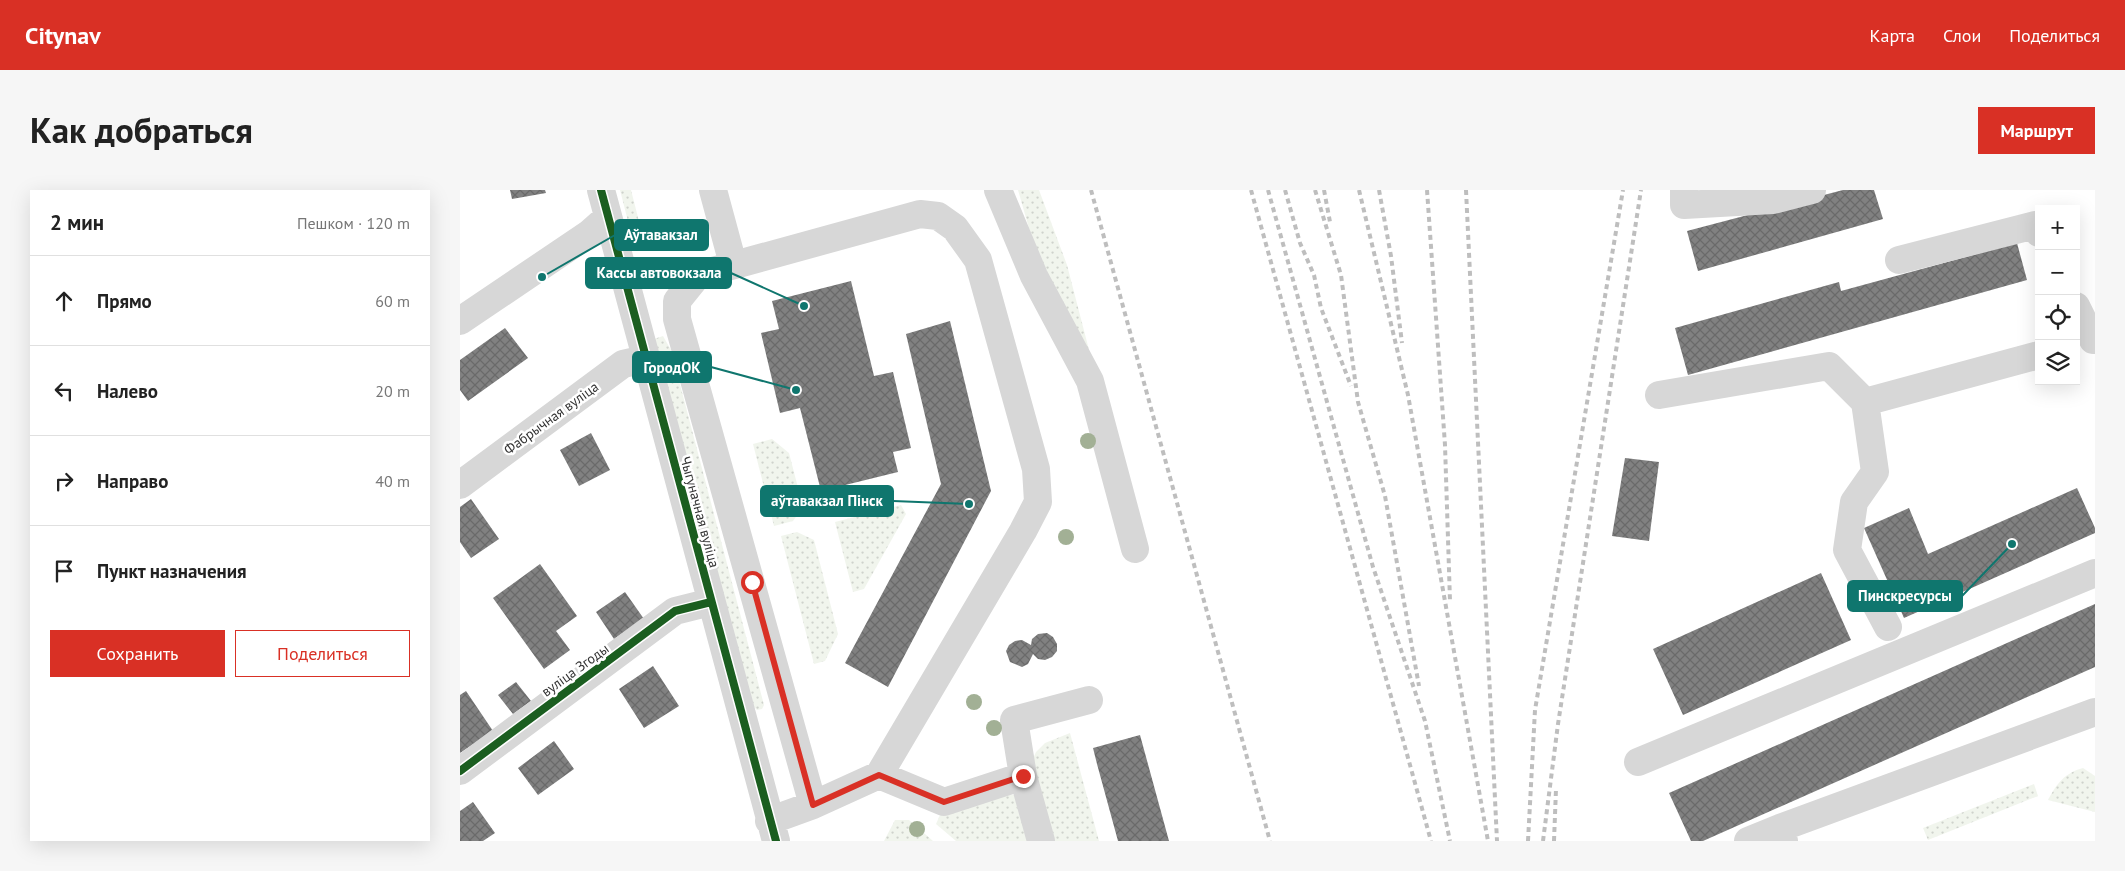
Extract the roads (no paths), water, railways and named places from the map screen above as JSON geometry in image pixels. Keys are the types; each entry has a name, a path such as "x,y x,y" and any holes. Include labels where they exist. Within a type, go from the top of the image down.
{"street":[{"name":"Чыгуначная вуліца","path":"601,190 752,749 772,831"},
{"path":"713,190 733,264"},
{"path":"998,190 1034,276 1090,381 1135,549"},
{"path":"1684,190 1684,205 1773,200 1812,190"},
{"path":"772,831 813,805 879,775 1023,532 1038,502 1036,470 978,260 955,228 938,216 920,214 698,275 677,301 678,319 813,805"},
{"path":"460,321 590,233 608,217"},
{"path":"1899,260 2035,225"},
{"path":"2080,318 2088,341"},
{"path":"1865,402 2035,356"},
{"name":"Фабрычная вуліца","path":"460,485 623,364 646,359"},
{"path":"1659,395 1829,366 1865,402 1875,472 1854,502 1847,550 1888,626"},
{"path":"1638,762 2095,573"},
{"name":"вуліца Згоды","path":"460,771 675,611 711,602"},
{"path":"1041,841 1023,776 1014,720 1089,700"},
{"path":"1748,841 1782,834 2095,712"},
{"path":"879,775 944,802 1023,776"}],"railway":[{"path":"1091,190 1270,841"},
{"path":"1251,190 1431,841"},
{"path":"1268,190 1373,567 1425,721 1450,841"},
{"path":"1285,190 1300,243 1314,275 1321,308 1351,386"},
{"path":"1315,190 1341,275 1358,402 1385,496 1419,686"},
{"path":"1324,190 1330,222"},
{"path":"1359,190 1408,395 1488,841"},
{"path":"1379,190 1391,256 1402,343"},
{"path":"1427,190 1445,445 1450,601"},
{"path":"1466,190 1497,841"},
{"path":"1528,841 1535,710 1623,190"},
{"path":"1543,841 1558,724 1641,190"},
{"path":"1554,841 1556,789"}],"place":[{"name":"Аўтавакзал","path":"542,277"},
{"name":"Кассы автовокзала","path":"804,306"},
{"name":"ГородОК","path":"796,390"},
{"name":"аўтавакзал Пінск","path":"969,504"},
{"name":"Пинскресурсы","path":"2012,544"}]}
